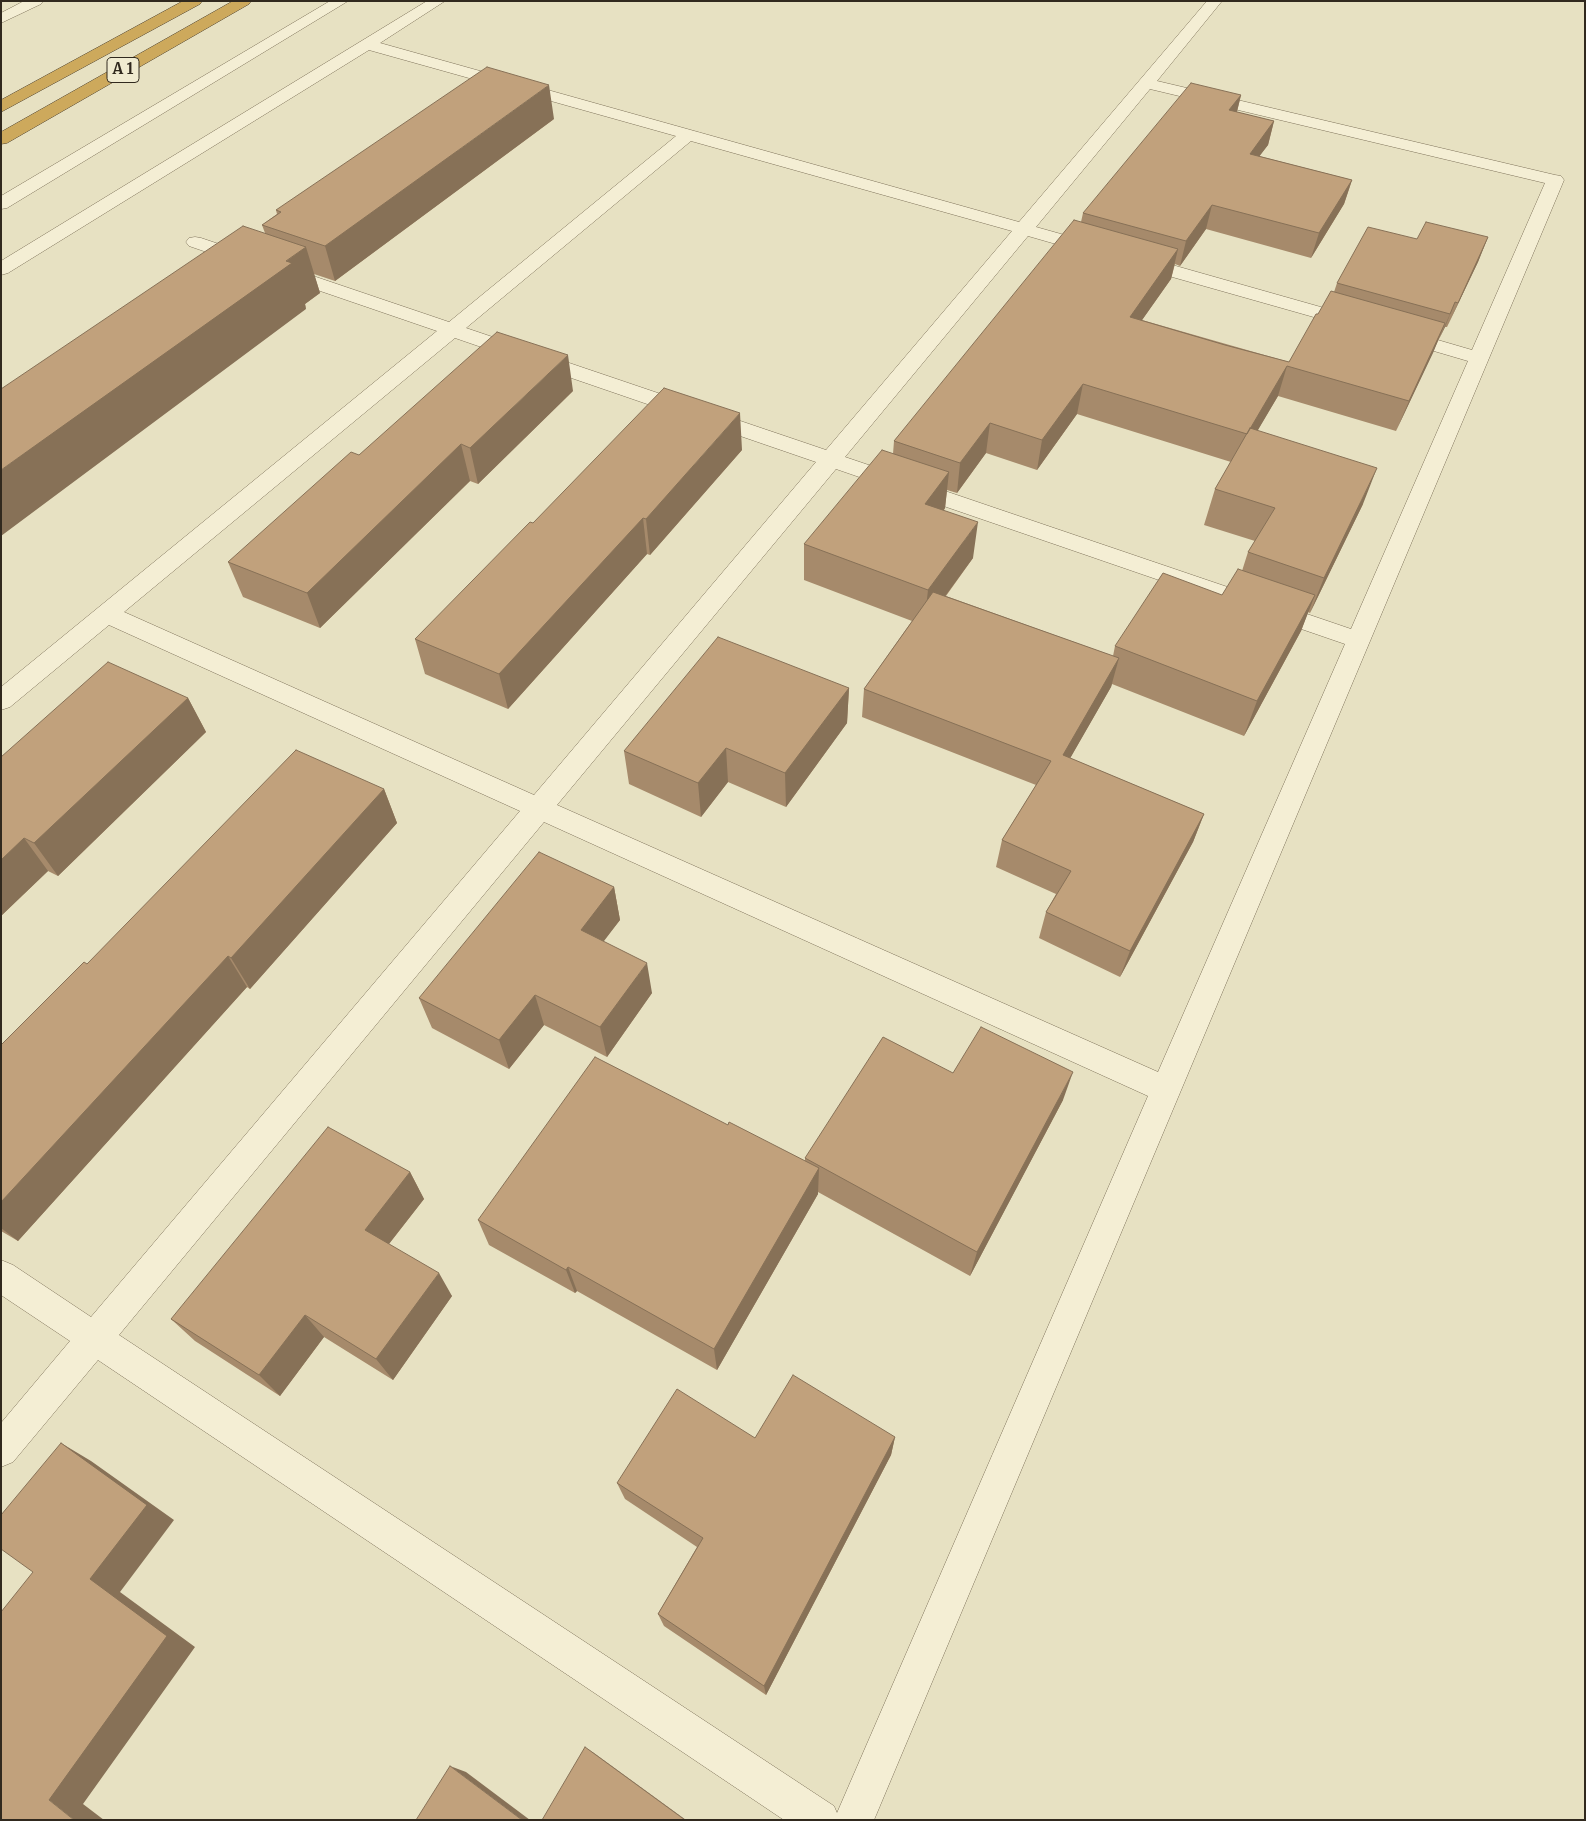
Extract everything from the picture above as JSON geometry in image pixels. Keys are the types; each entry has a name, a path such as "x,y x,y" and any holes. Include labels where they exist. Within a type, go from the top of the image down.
{"highway":[{"name":"A 1","path":"1,107 195,1"},
{"name":"A 1","path":"1,139 244,1"}],"street":[{"path":"1,19 36,1"},
{"path":"1,204 341,1"},
{"path":"1,269 438,1"},
{"path":"1,1450 1215,1"},
{"path":"366,44 1479,358"},
{"path":"854,1820 1555,180 1147,83"},
{"path":"1,701 688,135"},
{"path":"195,242 1358,640"},
{"path":"107,614 1166,1090"},
{"path":"1,1276 820,1820"}],"building":[{"path":"487,67 549,85 325,246 262,225 281,212 276,210"},
{"path":"1191,83 1241,95 1229,110 1274,121 1250,154 1352,180 1319,233 1212,205 1186,241 1083,213"},
{"path":"1074,220 1178,249 1130,317 1225,345 1289,362 1331,291 1445,323 1409,401 1287,366 1247,434 1083,384 1042,440 990,423 960,463 894,441"},
{"path":"1426,222 1488,237 1458,303 1455,302 1450,314 1337,283 1368,227 1417,239"},
{"path":"243,226 306,247 286,261 292,263 1,470 1,389"},
{"path":"497,332 568,355 470,448 461,444 307,593 228,562 351,452 359,455"},
{"path":"664,388 740,413 646,519 643,518 499,674 415,639 530,522 533,523"},
{"path":"1250,428 1377,468 1324,578 1248,552 1275,508 1215,489"},
{"path":"882,450 949,472 925,504 978,522 928,590 804,544"},
{"path":"1238,569 1315,595 1257,701 1115,646 1163,573 1222,595"},
{"path":"933,592 1119,658 1063,755 1204,814 1130,951 1046,912 1071,871 1002,840 1051,761 864,689"},
{"path":"718,637 849,688 785,773 726,748 698,783 624,751"},
{"path":"108,662 188,698 34,843 24,838 1,860 1,757"},
{"path":"296,750 384,789 231,958 228,956 1,1202 1,1045 84,962 87,964"},
{"path":"539,852 614,887 581,930 647,963 600,1027 535,995 499,1040 419,998"},
{"path":"981,1027 1073,1072 977,1252 805,1158 883,1037 953,1073"},
{"path":"595,1057 728,1125 729,1122 819,1168 714,1349 568,1267 566,1270 478,1220"},
{"path":"328,1127 410,1172 365,1230 439,1273 376,1359 305,1315 259,1375 171,1319"},
{"path":"793,1375 895,1437 764,1686 658,1614 703,1538 617,1483 677,1389 755,1438"},
{"path":"61,1443 147,1505 90,1579 167,1636 49,1800 74,1820 1,1820 1,1612 33,1572 1,1549 1,1515"},
{"path":"585,1747 685,1820 542,1820"},
{"path":"450,1766 522,1820 416,1820"}]}
